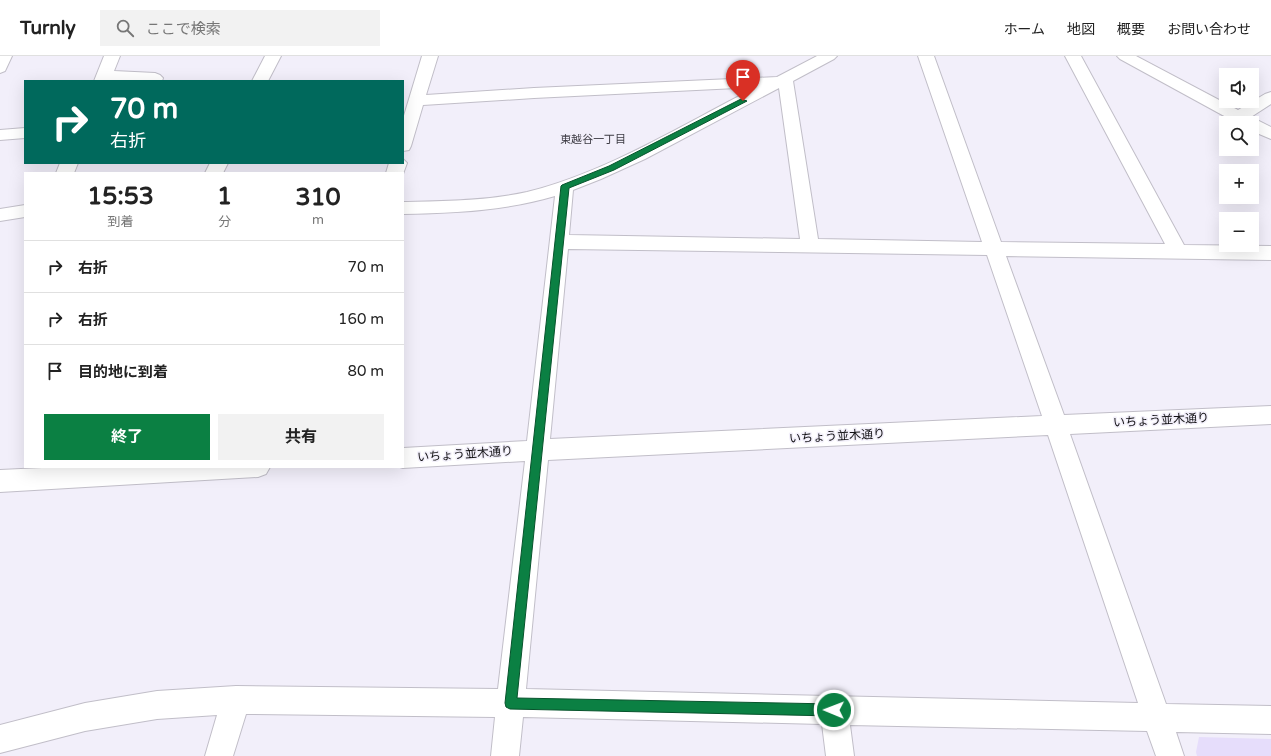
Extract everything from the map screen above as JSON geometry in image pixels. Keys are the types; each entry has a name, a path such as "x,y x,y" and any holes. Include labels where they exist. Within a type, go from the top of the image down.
{"street":[{"path":"0,68 4,56"},
{"path":"112,56 104,78 155,78 154,80"},
{"path":"261,80 273,56"},
{"path":"404,141 411,103 430,56"},
{"path":"404,208 462,207 495,203 526,198 565,186 612,168 659,145 829,56"},
{"path":"926,56 1056,425 1170,756"},
{"path":"1073,56 1178,251"},
{"path":"1126,56 1238,116"},
{"path":"411,103 602,89 784,80"},
{"path":"784,80 810,246"},
{"path":"1252,116 1271,97"},
{"path":"1259,128 1271,134"},
{"path":"0,135 24,133"},
{"path":"505,756 565,186"},
{"path":"0,215 24,211"},
{"path":"559,242 1271,253"},
{"name":"いちょう並木通り","path":"404,458 537,450 1271,415"},
{"path":"0,481 240,468"},
{"path":"0,739 85,717 158,705 236,700 510,703 1157,719 1271,720"},
{"path":"220,756 236,700"},
{"path":"834,710 840,756"}],"shaded area":[{"path":"1199,737 1271,739 1271,756 1197,756 1196,752"}],"district":[{"name":"東越谷一丁目","path":"593,139"}],"route":[{"path":"743,101 612,168 565,186 510,703 834,710"}]}
